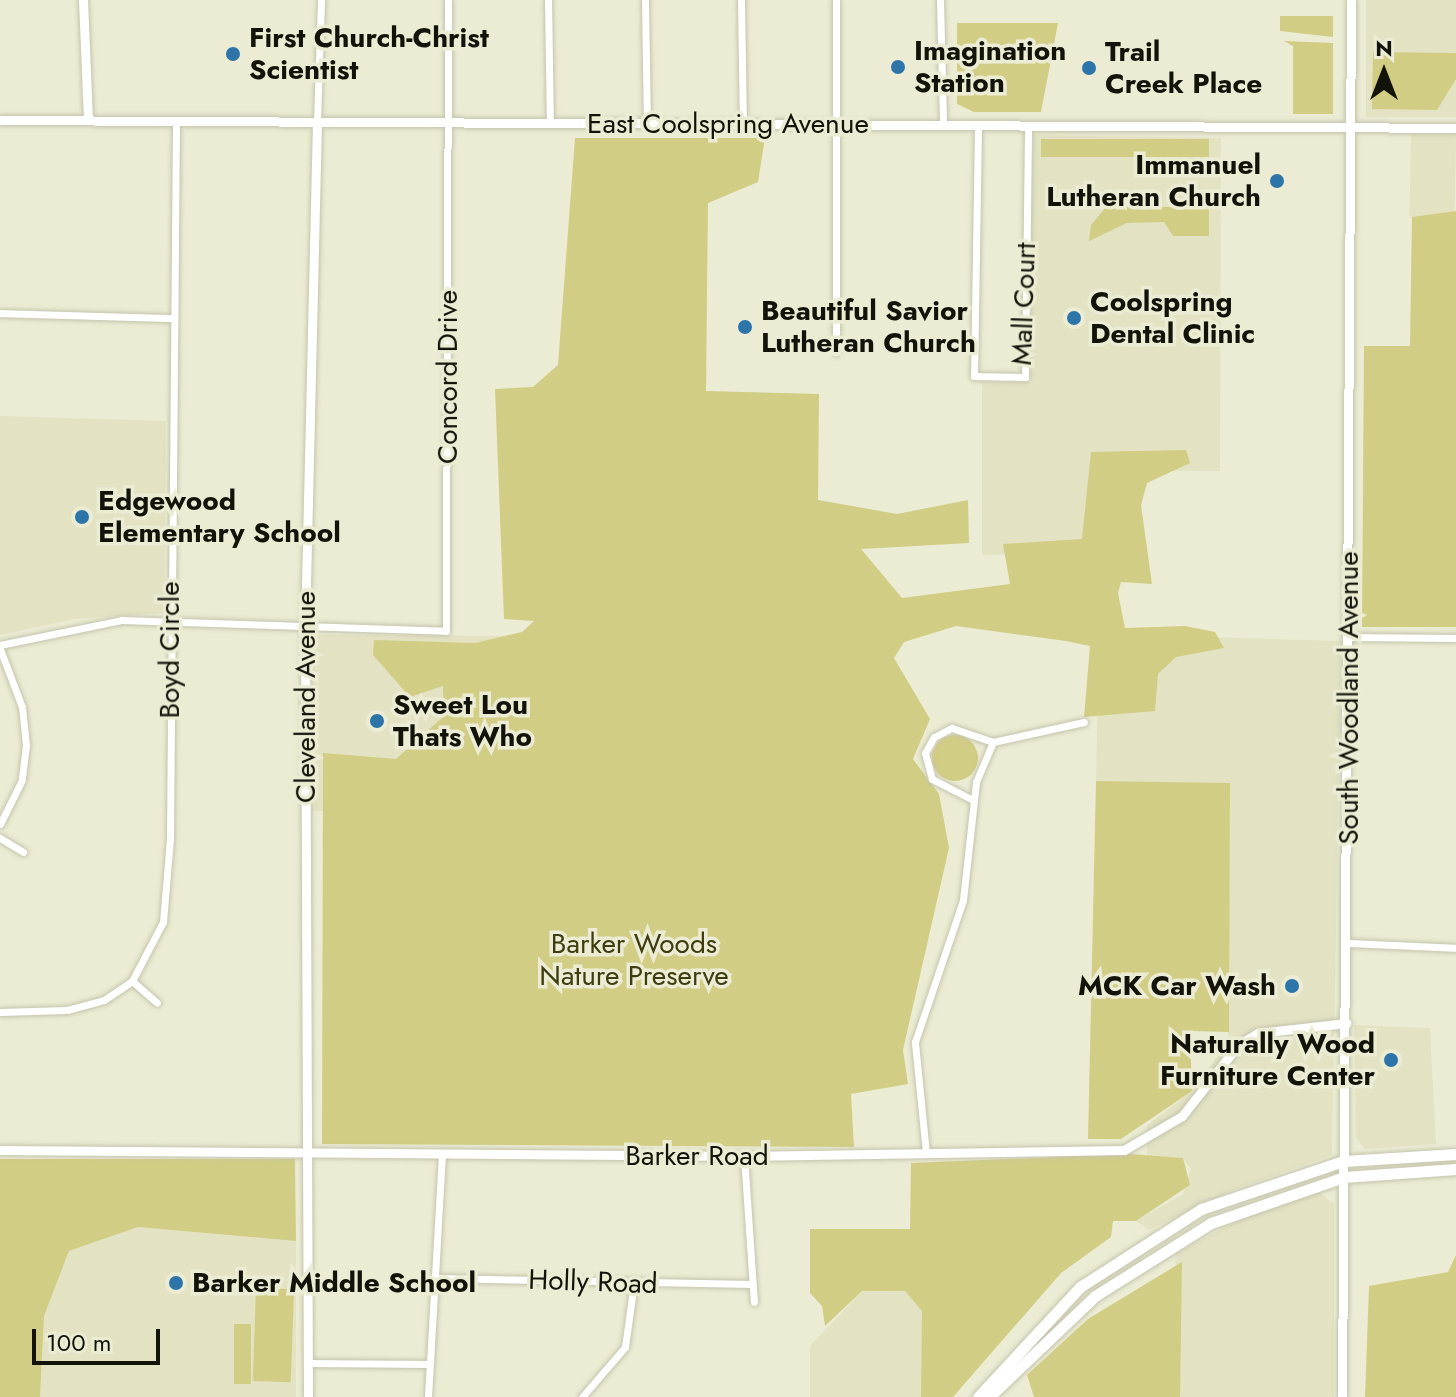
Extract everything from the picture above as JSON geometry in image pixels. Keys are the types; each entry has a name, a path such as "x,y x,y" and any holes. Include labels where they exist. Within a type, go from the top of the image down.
{"main road":[{"path":"978,1397 1056,1309 1126,1251 1237,1193 1344,1161 1456,1154"},
{"path":"989,1397 1056,1329 1146,1259 1211,1223 1344,1177 1456,1169"}],"street":[{"path":"83,0 88,120"},
{"name":"Cleveland Avenue","path":"308,1397 305,627 321,0"},
{"name":"Concord Drive","path":"305,627 446,631 448,0"},
{"path":"548,0 550,123"},
{"path":"645,0 647,123"},
{"path":"741,0 743,124"},
{"path":"836,0 836,352"},
{"path":"940,0 943,126"},
{"name":"South Woodland Avenue","path":"1342,1397 1350,637 1351,0"},
{"name":"East Coolspring Avenue","path":"0,120 1456,128"},
{"name":"Boyd Circle","path":"132,981 163,922 176,122"},
{"name":"Mall Court","path":"978,125 974,376 1025,377 1028,125"},
{"path":"0,313 173,318"},
{"path":"0,824 22,780 26,745 22,707 0,647 104,621 170,620 305,627"},
{"path":"1350,637 1456,638"},
{"path":"971,799 932,779 925,753 934,737 952,728 993,742 1084,722"},
{"path":"926,1153 915,1042 963,900 971,799 993,742"},
{"path":"0,838 23,852"},
{"path":"1347,943 1456,948"},
{"path":"0,1012 67,1010 104,1000 132,981 157,1003"},
{"name":"Barker Road","path":"0,1150 744,1156 1124,1150 1182,1116 1238,1045 1258,1033 1346,1023"},
{"path":"428,1397 442,1154"},
{"path":"744,1156 749,1284 754,1302"},
{"name":"Holly Road","path":"436,1278 749,1284"},
{"path":"582,1397 625,1347 634,1282"},
{"path":"308,1363 428,1364"}],"shaded area":[{"path":"1366,0 1456,0 1456,117 1366,117"},
{"path":"1411,133 1456,134 1455,218 1410,217"},
{"path":"1033,135 1221,138 1220,471 1089,470 1086,552 982,555 982,382 1031,382"},
{"name":"Edgewood Elementary School","path":"0,416 166,421 164,613 75,619 0,635"},
{"path":"1099,634 1341,641 1332,1155 1233,1190 1149,1230 1136,1221 1183,1194 1191,1169 1183,1158 1147,1155 1147,1125 1192,1091 1228,1042 1230,784 1096,781"},
{"path":"318,635 531,636 527,812 312,811 312,639"},
{"path":"1354,1025 1430,1028 1436,1144 1365,1149 1356,1139"},
{"path":"1317,1191 1334,1204 1334,1397 1167,1397 1176,1253 1262,1208"},
{"name":"Barker Middle School","path":"138,1227 296,1241 296,1397 40,1397 44,1316 69,1251"},
{"path":"862,1291 905,1291 922,1311 921,1397 810,1397 810,1346"}],"green space":[{"path":"1280,16 1333,16 1333,37 1280,31"},
{"path":"957,23 1058,23 1041,112 974,112 957,104"},
{"path":"1284,41 1333,43 1333,114 1293,114 1293,46"},
{"path":"1373,52 1456,53 1456,79 1437,110 1372,109"},
{"name":"Barker Woods Nature Preserve","path":"575,138 765,138 758,182 708,203 706,391 819,394 818,500 897,514 968,500 969,543 861,549 902,598 1010,584 1003,544 1082,539 1091,452 1186,450 1190,463 1147,483 1141,505 1152,584 1121,582 1118,593 1125,628 1185,626 1215,632 1224,648 1176,657 1158,674 1155,711 1084,717 1090,646 1066,641 956,626 904,642 894,658 930,719 913,759 939,794 949,848 903,1050 908,1084 851,1094 854,1147 322,1144 323,753 396,759 444,716 443,686 410,697 373,655 374,640 475,643 522,632 534,621 504,619 495,389 533,387 558,365"},
{"path":"1041,139 1209,139 1209,157 1041,157"},
{"path":"1209,192 1209,236 1173,236 1164,222 1127,223 1089,241 1091,225 1106,207 1195,207"},
{"path":"1456,211 1456,627 1362,627 1364,346 1410,346 1412,217"},
{"path":"955,735 972,741 978,758 972,775 955,781 938,775 932,758 938,741"},
{"path":"1096,781 1230,783 1229,1032 1190,1031 1192,1091 1121,1139 1088,1139"},
{"path":"1131,1154 1183,1158 1190,1185 1136,1221 1113,1221 1111,1237 1061,1273 953,1397 921,1397 922,1311 905,1291 862,1291 825,1326 822,1306 810,1293 810,1229 910,1229 911,1163"},
{"path":"0,1159 295,1159 296,1241 138,1227 69,1251 44,1316 40,1397 0,1397"},
{"path":"1456,1255 1456,1397 1365,1397 1369,1286 1448,1272"},
{"path":"1182,1262 1180,1397 1034,1397 1027,1375 1088,1319"},
{"path":"256,1288 294,1289 291,1382 253,1381"},
{"path":"234,1324 251,1324 251,1384 234,1384"}],"place":[{"name":"First Church-Christ Scientist","path":"233,54"},
{"name":"Imagination Station","path":"898,67"},
{"name":"Trail Creek Place","path":"1089,68"},
{"name":"Immanuel Lutheran Church","path":"1277,181"},
{"name":"Coolspring Dental Clinic","path":"1074,318"},
{"name":"Beautiful Savior Lutheran Church","path":"745,327"},
{"name":"Edgewood Elementary School","path":"82,517"},
{"name":"Sweet Lou Thats Who","path":"377,721"},
{"name":"MCK Car Wash","path":"1292,986"},
{"name":"Naturally Wood Furniture Center","path":"1391,1060"},
{"name":"Barker Middle School","path":"176,1283"}]}
